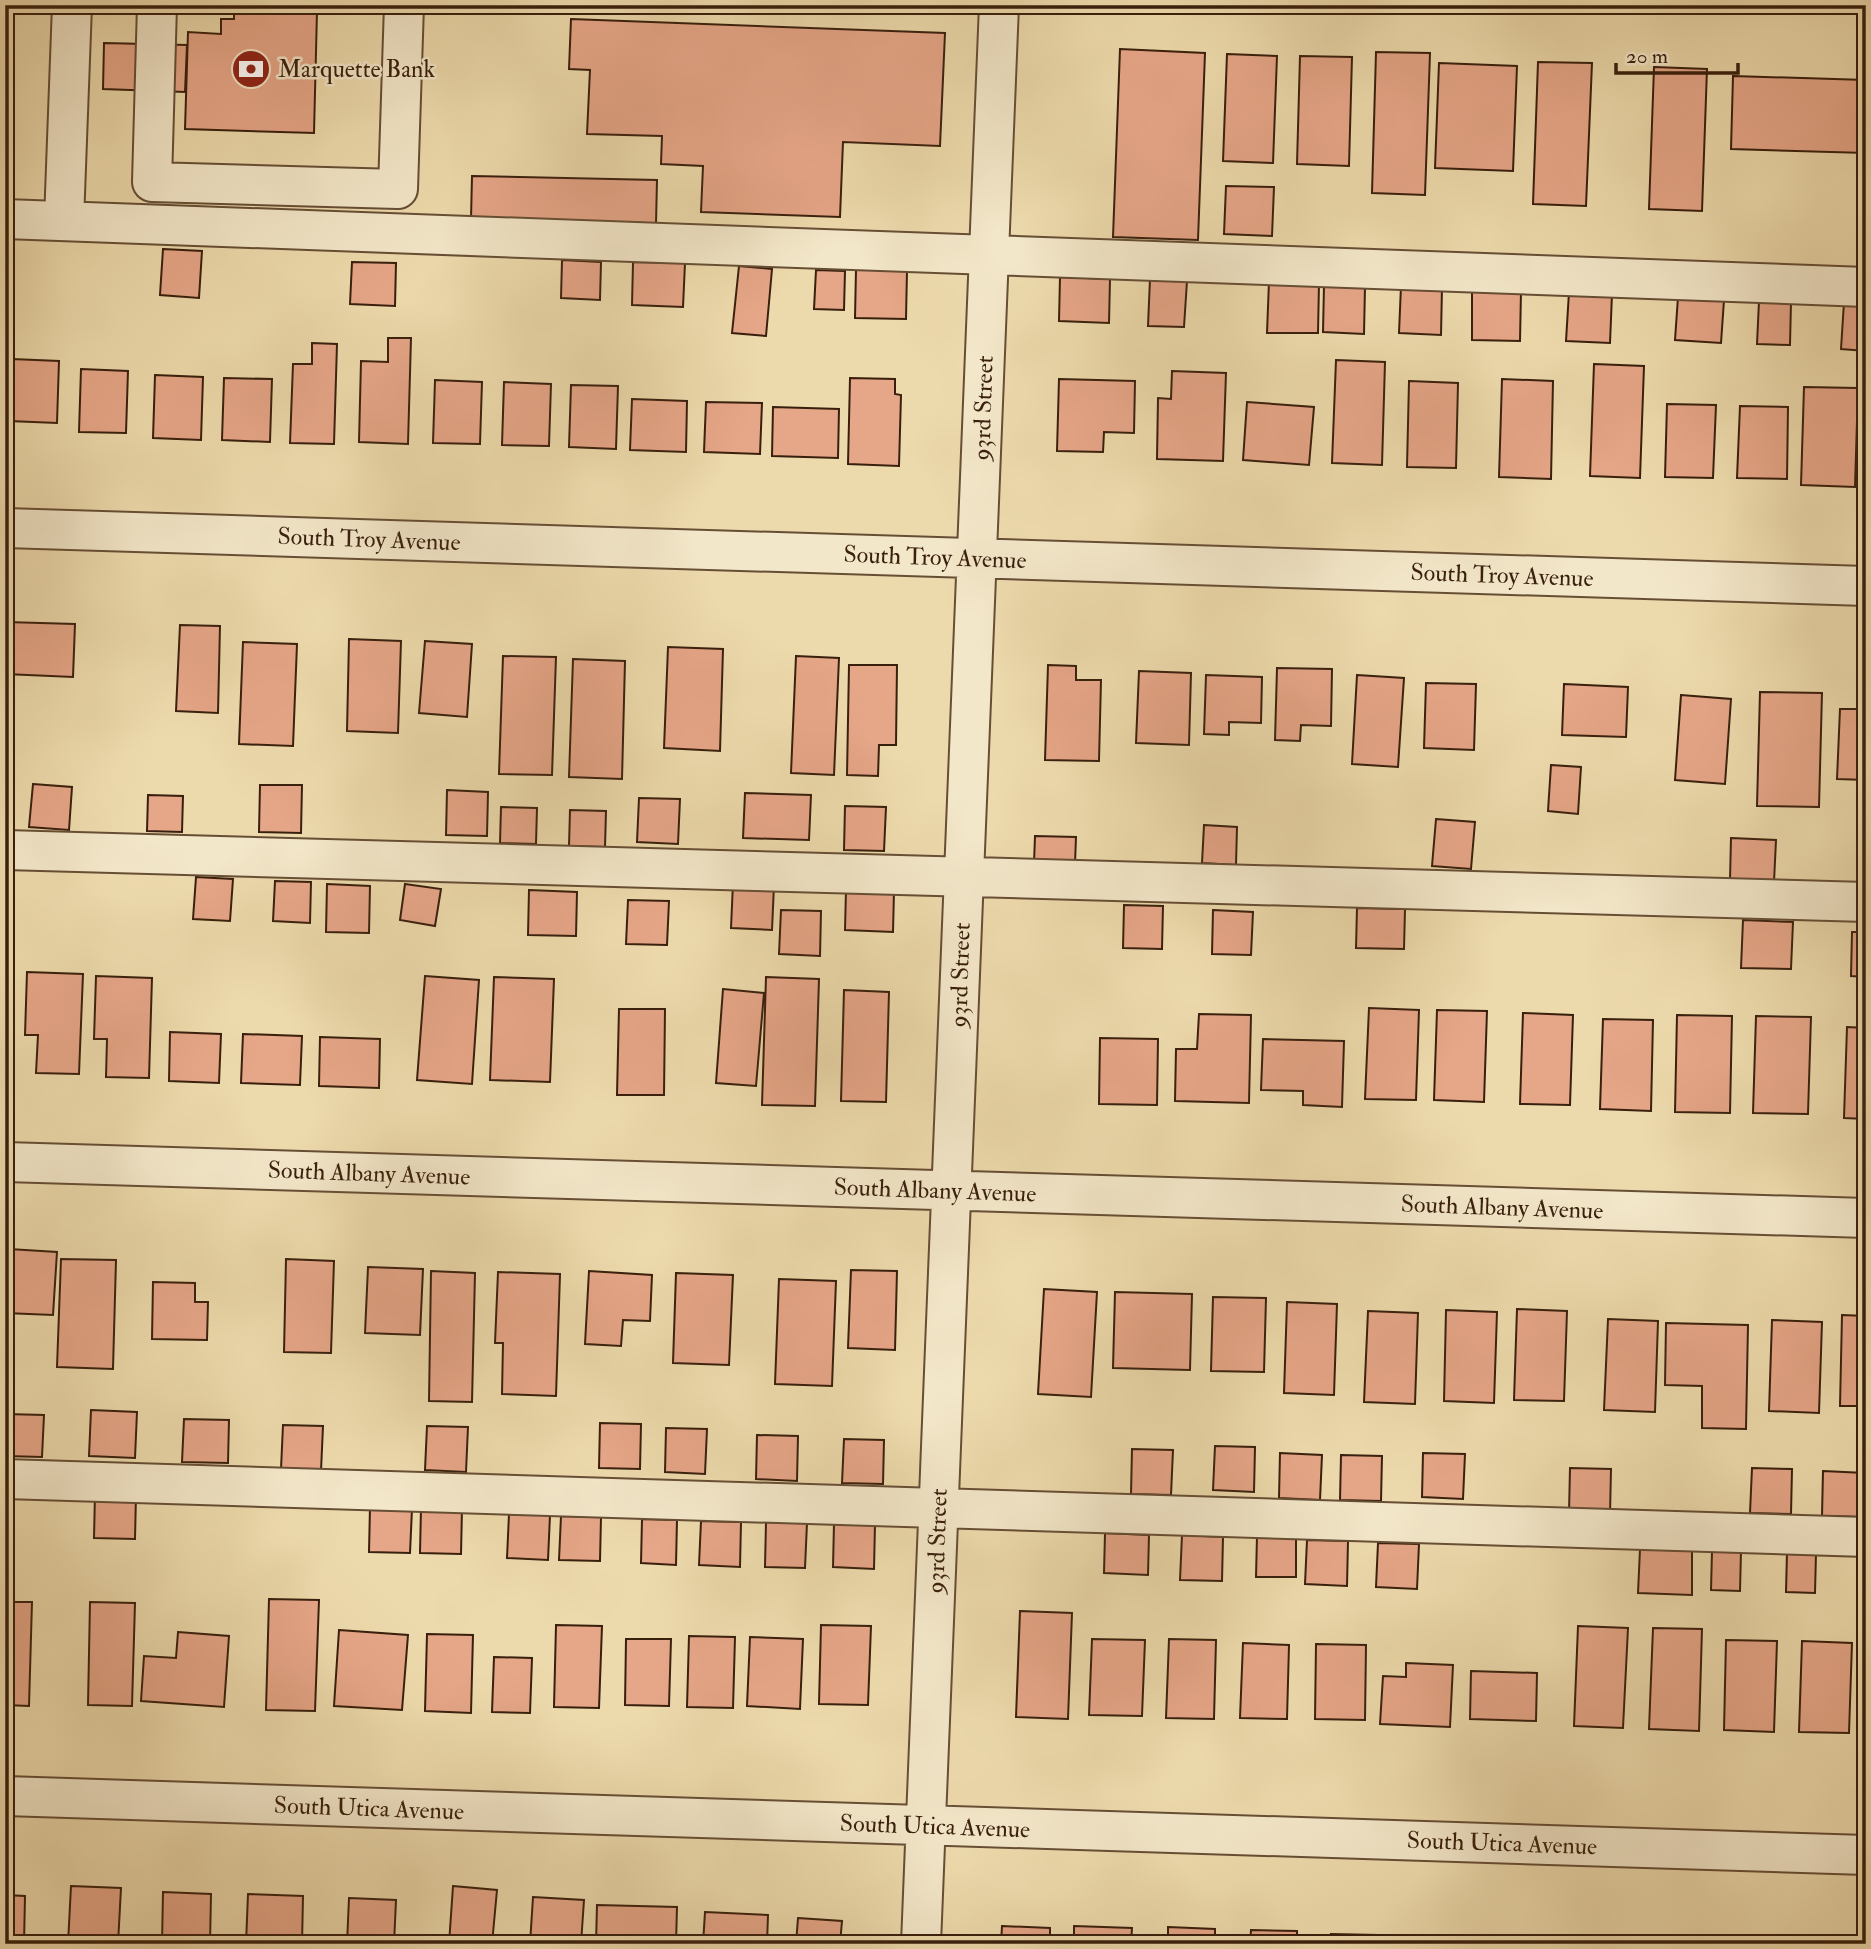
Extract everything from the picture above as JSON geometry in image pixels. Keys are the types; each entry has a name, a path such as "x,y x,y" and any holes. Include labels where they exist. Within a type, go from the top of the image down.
{"street":[{"path":"64,221 72,5"},
{"path":"157,5 152,182 398,189 404,5"},
{"name":"93rd Street","path":"921,1944 999,5"},
{"path":"5,219 1866,287"},
{"name":"South Troy Avenue","path":"5,528 1866,586"},
{"path":"5,850 1866,902"},
{"name":"South Albany Avenue","path":"5,1162 1866,1218"},
{"path":"5,1479 1866,1537"},
{"name":"South Utica Avenue","path":"5,1796 1866,1854"}],"building":[{"name":"Marquette Bank","path":"234,8 317,11 314,133 185,129 188,32 221,34 221,19 234,19"},
{"path":"571,19 945,33 940,146 843,142 840,217 701,212 703,166 661,164 662,136 587,134 590,70 569,69"},
{"path":"104,43 187,45 185,92 103,89"},
{"path":"1120,49 1205,53 1198,240 1113,237"},
{"path":"1376,52 1430,53 1425,195 1372,193"},
{"path":"1227,54 1277,56 1273,163 1223,161"},
{"path":"1300,56 1352,57 1349,166 1297,164"},
{"path":"1538,62 1592,63 1586,206 1533,204"},
{"path":"1439,63 1517,66 1513,171 1435,168"},
{"path":"1654,67 1707,69 1702,211 1649,209"},
{"path":"1733,76 1866,80 1866,153 1731,149"},
{"path":"472,176 657,180 656,224 471,219"},
{"path":"1226,186 1274,187 1272,236 1224,234"},
{"path":"163,249 202,251 199,298 160,295"},
{"path":"562,260 601,262 600,300 561,298"},
{"path":"352,262 396,263 395,306 350,304"},
{"path":"633,262 685,263 683,307 632,305"},
{"path":"739,266 772,269 766,336 732,333"},
{"path":"856,269 907,270 906,319 855,318"},
{"path":"816,270 845,271 844,310 814,309"},
{"path":"1060,277 1110,279 1109,323 1059,321"},
{"path":"1150,279 1187,281 1184,327 1148,326"},
{"path":"1269,281 1319,283 1318,333 1267,333"},
{"path":"1324,285 1365,286 1364,334 1323,332"},
{"path":"1401,286 1442,287 1441,335 1399,333"},
{"path":"1472,290 1521,291 1520,341 1472,340"},
{"path":"1569,292 1612,294 1610,343 1566,341"},
{"path":"1678,297 1724,300 1721,343 1675,340"},
{"path":"1759,301 1791,302 1790,345 1757,344"},
{"path":"1844,302 1866,303 1866,351 1841,349"},
{"path":"388,338 411,338 408,444 359,442 361,361 388,362"},
{"path":"312,343 337,344 334,444 290,443 293,364 312,364"},
{"path":"12,359 59,361 57,423 9,421"},
{"path":"1336,360 1385,362 1382,465 1332,463"},
{"path":"1594,364 1644,366 1640,478 1590,476"},
{"path":"81,369 128,371 126,433 79,432"},
{"path":"1172,371 1226,373 1223,461 1157,459 1158,398 1171,399"},
{"path":"155,375 203,377 201,440 153,438"},
{"path":"224,378 272,379 270,442 222,440"},
{"path":"850,378 895,379 895,394 901,395 899,466 848,464"},
{"path":"1059,379 1135,381 1134,433 1104,432 1103,452 1057,451"},
{"path":"1502,379 1553,381 1551,479 1499,477"},
{"path":"435,380 482,382 480,444 433,443"},
{"path":"1409,381 1458,383 1456,468 1407,467"},
{"path":"504,382 551,384 549,446 502,445"},
{"path":"571,385 618,386 616,449 569,447"},
{"path":"1804,387 1858,388 1855,487 1801,485"},
{"path":"632,399 687,401 686,452 630,450"},
{"path":"706,402 762,403 760,454 704,452"},
{"path":"1247,402 1314,407 1309,465 1243,460"},
{"path":"1667,404 1716,405 1713,478 1665,477"},
{"path":"1740,406 1788,407 1787,479 1737,478"},
{"path":"773,407 839,409 838,458 772,456"},
{"path":"6,622 75,624 73,677 5,674"},
{"path":"180,625 220,626 218,713 176,711"},
{"path":"349,639 401,641 398,733 347,731"},
{"path":"425,641 472,644 467,717 419,713"},
{"path":"243,642 297,644 293,746 239,744"},
{"path":"668,647 723,649 720,751 664,748"},
{"path":"503,656 556,657 552,775 499,774"},
{"path":"796,656 839,658 834,775 791,773"},
{"path":"573,659 625,661 622,779 569,777"},
{"path":"849,665 897,665 896,745 879,745 878,776 847,775"},
{"path":"1048,665 1076,666 1076,680 1101,680 1099,761 1045,760"},
{"path":"1277,668 1332,669 1331,726 1301,725 1300,741 1275,740"},
{"path":"1139,671 1191,673 1189,745 1136,743"},
{"path":"1206,675 1262,677 1261,723 1229,722 1229,735 1204,734"},
{"path":"1357,675 1404,678 1398,767 1352,764"},
{"path":"1426,683 1476,684 1474,750 1424,748"},
{"path":"1564,684 1628,687 1626,737 1562,735"},
{"path":"1760,692 1822,693 1819,807 1757,806"},
{"path":"1681,695 1731,699 1725,784 1675,780"},
{"path":"1864,695 1866,780 1837,779 1840,709 1864,709"},
{"path":"1551,765 1581,767 1578,814 1548,811"},
{"path":"33,784 72,787 69,830 29,827"},
{"path":"260,785 302,785 301,833 259,832"},
{"path":"447,790 488,792 487,836 446,835"},
{"path":"745,793 811,795 809,840 743,838"},
{"path":"148,795 183,796 182,832 147,831"},
{"path":"639,798 680,799 678,844 637,842"},
{"path":"845,806 886,807 884,851 844,850"},
{"path":"501,807 537,808 536,844 500,843"},
{"path":"570,810 606,811 605,847 569,846"},
{"path":"1436,819 1475,822 1471,869 1432,866"},
{"path":"1204,825 1237,827 1236,865 1202,863"},
{"path":"1035,836 1076,837 1075,864 1034,863"},
{"path":"1731,838 1776,840 1774,882 1730,880"},
{"path":"196,877 233,879 230,921 193,919"},
{"path":"275,881 311,882 310,923 273,921"},
{"path":"733,883 774,885 772,930 731,928"},
{"path":"327,884 370,886 369,933 326,932"},
{"path":"405,884 441,889 435,926 400,920"},
{"path":"529,890 577,892 576,936 528,935"},
{"path":"846,890 894,891 893,932 845,930"},
{"path":"628,900 669,901 667,945 626,944"},
{"path":"1124,905 1163,906 1162,949 1123,948"},
{"path":"1357,908 1405,909 1404,949 1356,948"},
{"path":"781,910 821,911 820,956 779,954"},
{"path":"1213,910 1253,912 1251,955 1212,954"},
{"path":"1743,920 1793,922 1791,969 1741,968"},
{"path":"1852,932 1866,932 1866,977 1851,976"},
{"path":"27,972 83,974 79,1074 36,1073 38,1035 25,1035"},
{"path":"5,973 14,974 11,1074 5,1074"},
{"path":"96,976 152,978 149,1078 106,1077 107,1039 94,1039"},
{"path":"425,976 479,980 472,1084 417,1080"},
{"path":"494,977 554,979 550,1082 490,1080"},
{"path":"766,977 819,979 815,1106 762,1105"},
{"path":"723,989 764,993 756,1086 716,1083"},
{"path":"844,990 889,992 886,1102 841,1101"},
{"path":"1369,1008 1419,1010 1416,1100 1365,1099"},
{"path":"619,1009 665,1009 664,1095 617,1095"},
{"path":"1437,1010 1487,1011 1484,1102 1434,1100"},
{"path":"1523,1013 1573,1015 1570,1105 1520,1104"},
{"path":"1199,1014 1251,1015 1249,1103 1175,1101 1176,1049 1197,1049"},
{"path":"1677,1015 1732,1016 1730,1113 1675,1112"},
{"path":"1756,1016 1811,1017 1808,1114 1753,1113"},
{"path":"1603,1019 1653,1020 1651,1111 1600,1109"},
{"path":"1847,1027 1866,1028 1866,1119 1844,1118"},
{"path":"170,1032 221,1034 219,1083 169,1081"},
{"path":"243,1034 302,1036 300,1085 241,1083"},
{"path":"320,1037 380,1039 379,1088 319,1086"},
{"path":"1100,1038 1158,1039 1157,1105 1099,1104"},
{"path":"1263,1039 1344,1041 1342,1107 1303,1105 1303,1091 1261,1090"},
{"path":"9,1249 57,1252 53,1315 5,1313"},
{"path":"61,1259 116,1260 113,1369 57,1367"},
{"path":"286,1259 334,1261 331,1353 284,1352"},
{"path":"368,1267 423,1269 420,1335 365,1333"},
{"path":"851,1270 897,1271 895,1350 848,1348"},
{"path":"431,1271 475,1273 472,1402 429,1401"},
{"path":"589,1271 652,1275 650,1321 623,1320 621,1346 585,1344"},
{"path":"498,1272 560,1274 556,1396 502,1394 503,1343 495,1343"},
{"path":"676,1273 733,1275 729,1365 673,1363"},
{"path":"779,1279 836,1281 832,1386 775,1384"},
{"path":"153,1282 195,1283 195,1302 208,1302 207,1340 152,1339"},
{"path":"1044,1289 1097,1292 1091,1397 1038,1394"},
{"path":"1115,1292 1192,1294 1190,1370 1113,1368"},
{"path":"1213,1297 1266,1298 1264,1372 1211,1371"},
{"path":"1287,1302 1337,1304 1334,1395 1284,1393"},
{"path":"1517,1309 1567,1311 1564,1401 1514,1400"},
{"path":"1446,1310 1497,1312 1494,1403 1444,1401"},
{"path":"1368,1311 1418,1313 1415,1404 1364,1402"},
{"path":"1842,1315 1866,1316 1866,1406 1840,1406"},
{"path":"1608,1319 1658,1321 1655,1412 1604,1410"},
{"path":"1772,1320 1822,1322 1819,1413 1769,1411"},
{"path":"1666,1323 1748,1325 1746,1429 1702,1428 1702,1386 1665,1385"},
{"path":"91,1410 137,1412 135,1458 89,1456"},
{"path":"5,1414 44,1415 42,1457 5,1456"},
{"path":"184,1419 229,1420 228,1463 182,1462"},
{"path":"600,1423 641,1424 640,1469 599,1468"},
{"path":"283,1425 323,1426 321,1471 281,1469"},
{"path":"427,1426 468,1427 466,1472 425,1470"},
{"path":"666,1428 707,1429 705,1474 665,1472"},
{"path":"757,1435 798,1436 797,1481 756,1479"},
{"path":"844,1439 884,1440 883,1484 842,1483"},
{"path":"1215,1446 1255,1447 1254,1492 1213,1490"},
{"path":"1132,1449 1173,1450 1171,1495 1131,1494"},
{"path":"1280,1453 1322,1455 1320,1500 1279,1498"},
{"path":"1423,1453 1465,1454 1463,1499 1422,1497"},
{"path":"1341,1455 1382,1456 1381,1501 1340,1500"},
{"path":"1570,1468 1611,1469 1610,1514 1569,1513"},
{"path":"1752,1468 1792,1469 1791,1514 1750,1513"},
{"path":"1823,1471 1865,1473 1863,1517 1822,1516"},
{"path":"95,1493 136,1494 135,1539 94,1538"},
{"path":"370,1507 412,1509 410,1553 369,1552"},
{"path":"421,1508 462,1509 461,1554 420,1553"},
{"path":"509,1514 550,1515 548,1560 507,1558"},
{"path":"561,1516 601,1517 600,1561 559,1560"},
{"path":"642,1519 677,1520 676,1565 641,1563"},
{"path":"701,1521 741,1522 740,1567 699,1565"},
{"path":"766,1522 807,1523 805,1568 765,1567"},
{"path":"834,1523 875,1524 874,1569 833,1567"},
{"path":"1105,1533 1149,1535 1148,1575 1104,1573"},
{"path":"1182,1535 1223,1537 1222,1581 1180,1580"},
{"path":"1257,1536 1296,1537 1296,1577 1256,1577"},
{"path":"1307,1540 1348,1541 1347,1586 1305,1584"},
{"path":"1378,1543 1419,1544 1417,1589 1376,1587"},
{"path":"1640,1549 1692,1551 1692,1595 1638,1593"},
{"path":"1712,1551 1741,1551 1740,1591 1711,1590"},
{"path":"1787,1552 1816,1553 1815,1593 1786,1592"},
{"path":"1860,1554 1866,1554 1866,1598 1859,1598"},
{"path":"269,1599 319,1600 315,1711 266,1710"},
{"path":"5,1602 32,1602 29,1706 5,1705"},
{"path":"90,1602 135,1603 132,1706 88,1705"},
{"path":"1020,1611 1072,1613 1068,1719 1016,1717"},
{"path":"556,1625 602,1626 599,1708 554,1707"},
{"path":"821,1625 871,1626 868,1705 819,1704"},
{"path":"1578,1626 1628,1628 1623,1728 1574,1726"},
{"path":"1653,1628 1702,1629 1699,1731 1649,1729"},
{"path":"339,1630 408,1635 402,1710 334,1706"},
{"path":"178,1632 229,1636 224,1707 141,1701 144,1656 176,1658"},
{"path":"427,1634 473,1635 471,1713 425,1711"},
{"path":"689,1636 735,1637 733,1708 687,1707"},
{"path":"750,1637 803,1639 800,1709 747,1706"},
{"path":"626,1639 671,1639 669,1706 625,1705"},
{"path":"1092,1639 1145,1640 1142,1716 1089,1715"},
{"path":"1169,1639 1216,1640 1214,1719 1166,1718"},
{"path":"1726,1640 1777,1641 1774,1732 1724,1730"},
{"path":"1802,1641 1852,1643 1849,1733 1799,1732"},
{"path":"1243,1643 1289,1645 1287,1719 1240,1718"},
{"path":"1316,1644 1366,1645 1365,1720 1315,1719"},
{"path":"494,1657 532,1658 530,1713 492,1712"},
{"path":"1406,1663 1453,1665 1450,1727 1380,1724 1383,1676 1406,1677"},
{"path":"1471,1671 1537,1673 1536,1721 1470,1719"},
{"path":"71,1886 121,1888 118,1944 68,1944"},
{"path":"453,1886 497,1890 492,1944 449,1944"},
{"path":"163,1892 211,1894 210,1944 162,1944"},
{"path":"248,1894 303,1896 302,1944 246,1944"},
{"path":"5,1895 25,1896 24,1944 5,1944"},
{"path":"533,1897 584,1900 581,1944 530,1944"},
{"path":"349,1898 396,1900 394,1944 347,1944"},
{"path":"597,1905 677,1907 676,1944 596,1944"},
{"path":"705,1912 768,1915 767,1944 703,1944"},
{"path":"798,1918 842,1921 840,1944 796,1944"},
{"path":"1002,1926 1050,1928 1050,1944 1001,1944"},
{"path":"1074,1926 1132,1928 1131,1944 1074,1944"},
{"path":"1168,1927 1215,1929 1215,1944 1168,1944"},
{"path":"1251,1930 1297,1931 1297,1944 1250,1944"},
{"path":"1331,1934 1378,1935 1378,1944 1331,1944"},
{"path":"1414,1936 1461,1938 1461,1944 1414,1944"},
{"path":"1496,1938 1542,1939 1542,1944 1496,1944"}],"place":[{"name":"Marquette Bank","path":"251,69"}]}
